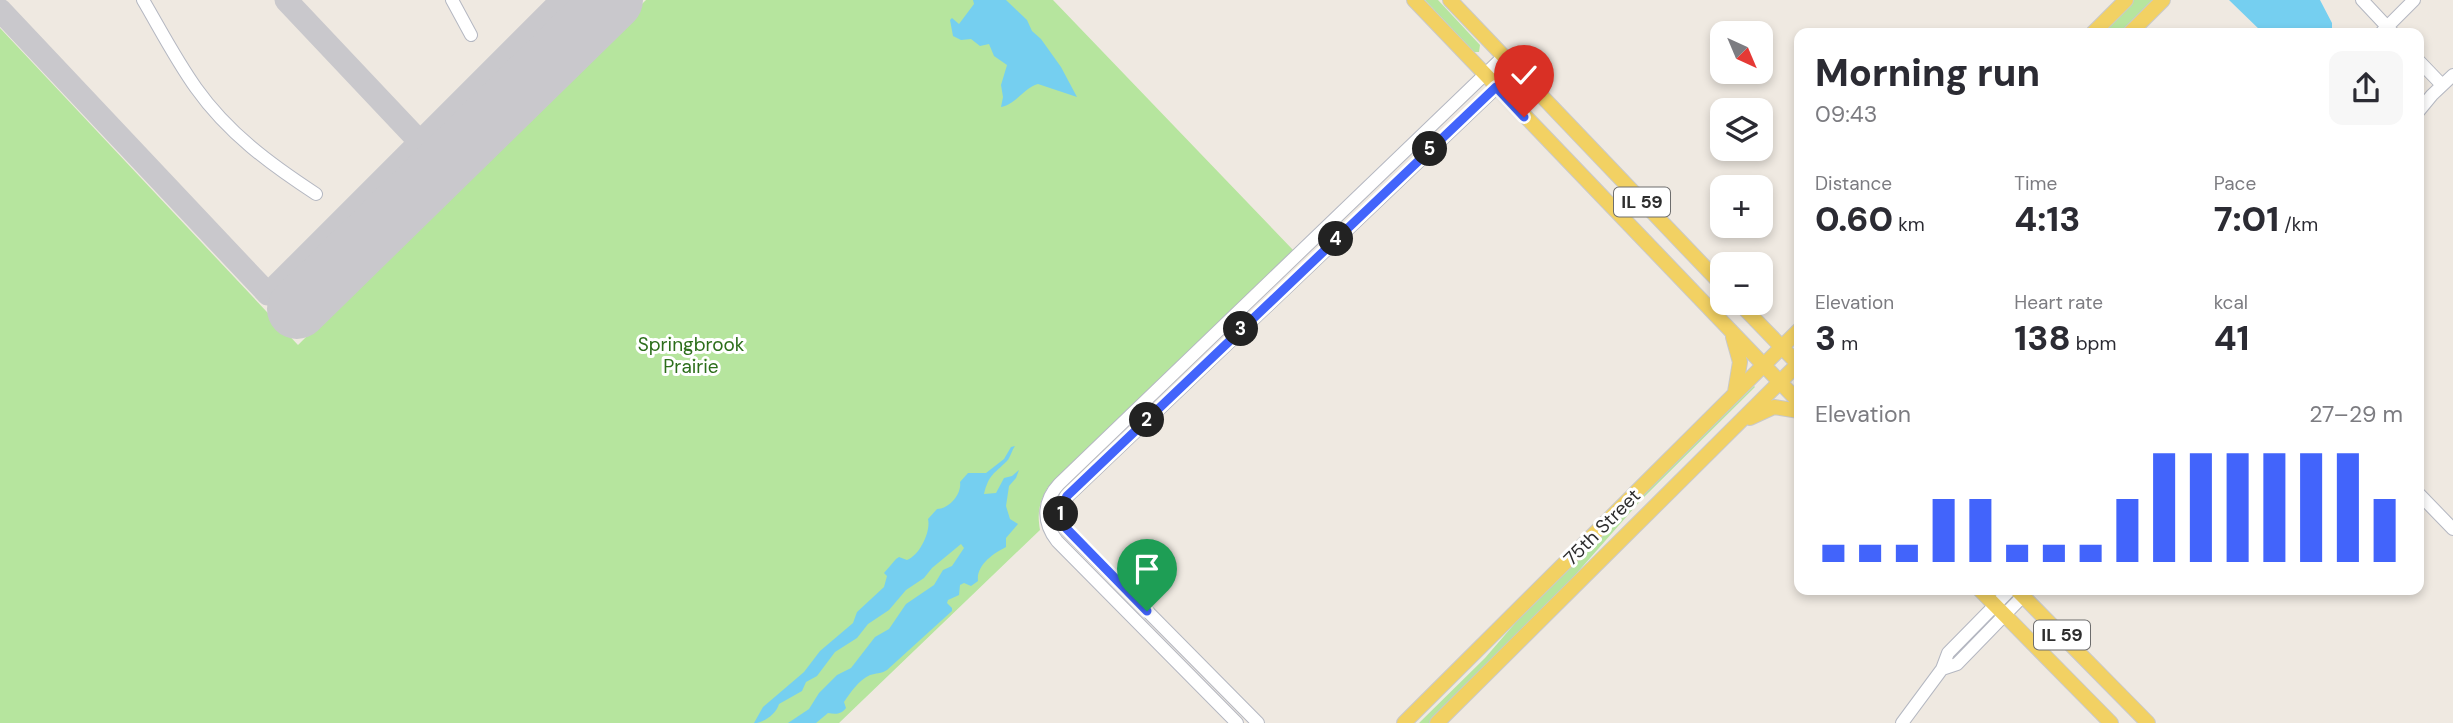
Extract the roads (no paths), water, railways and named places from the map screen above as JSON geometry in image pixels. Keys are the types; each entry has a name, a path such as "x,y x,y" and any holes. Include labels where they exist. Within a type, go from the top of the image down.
{"main road":[{"name":"IL 59","path":"1414,0 1794,397"},
{"name":"IL 59","path":"1450,0 1710,273"},
{"path":"2098,28 2126,0"},
{"path":"2135,28 2163,0"},
{"path":"1751,315 1794,359"},
{"path":"1731,332 1740,362 1735,393"},
{"name":"75th Street","path":"1404,723 1794,335"},
{"name":"75th Street","path":"1437,723 1794,369"},
{"path":"1742,421 1774,407 1794,410"},
{"name":"IL 59","path":"1985,595 2111,723"},
{"name":"IL 59","path":"2019,595 2148,723"}],"street":[{"path":"143,0 181,66 219,117 259,155 316,194"},
{"path":"452,0 471,35"},
{"path":"2390,28 2414,0"},
{"path":"2370,3 2385,28"},
{"path":"1237,723 1057,541 1046,519 1050,496 1059,484 1503,57"},
{"path":"2424,66 2442,85"},
{"path":"1258,723 1067,530 1062,518 1063,503 1070,493 1515,70"},
{"path":"2424,105 2453,75"},
{"path":"2424,499 2453,528"},
{"path":"1902,723 1942,669 1948,653 2000,610 2013,595"}],"water":[{"path":"973,0 1006,0 1027,20 1032,31 1041,39 1061,67 1077,97 1038,84 1001,107 1001,85 1007,65 994,56 989,44 980,46 971,39 961,40 953,36 950,20 952,18 959,24 974,4"},
{"path":"2229,0 2320,0 2332,23 2332,28 2258,28"},
{"path":"1015,446 1008,460 990,478 984,494 996,493 1004,478 1019,470 1009,486 1006,506 1010,519 1018,524 1006,538 1006,547 991,556 983,565 978,581 971,586 964,583 960,585 959,595 948,600 952,611 887,670 870,675 859,683 844,702 846,708 842,712 828,713 816,723 788,723 809,709 819,693 837,675 851,668 875,637 889,629 906,604 934,585 943,570 952,566 964,548 961,544 924,578 906,590 889,610 868,624 857,638 835,652 817,676 806,682 802,691 779,704 769,717 754,723 763,707 804,672 820,651 853,623 857,612 884,587 887,576 884,573 896,559 899,557 907,560 916,553 926,536 928,519 937,509 954,500 960,482 968,473 986,473"}],"park label":[{"name":"Springbrook Prairie","path":"691,355"}]}
